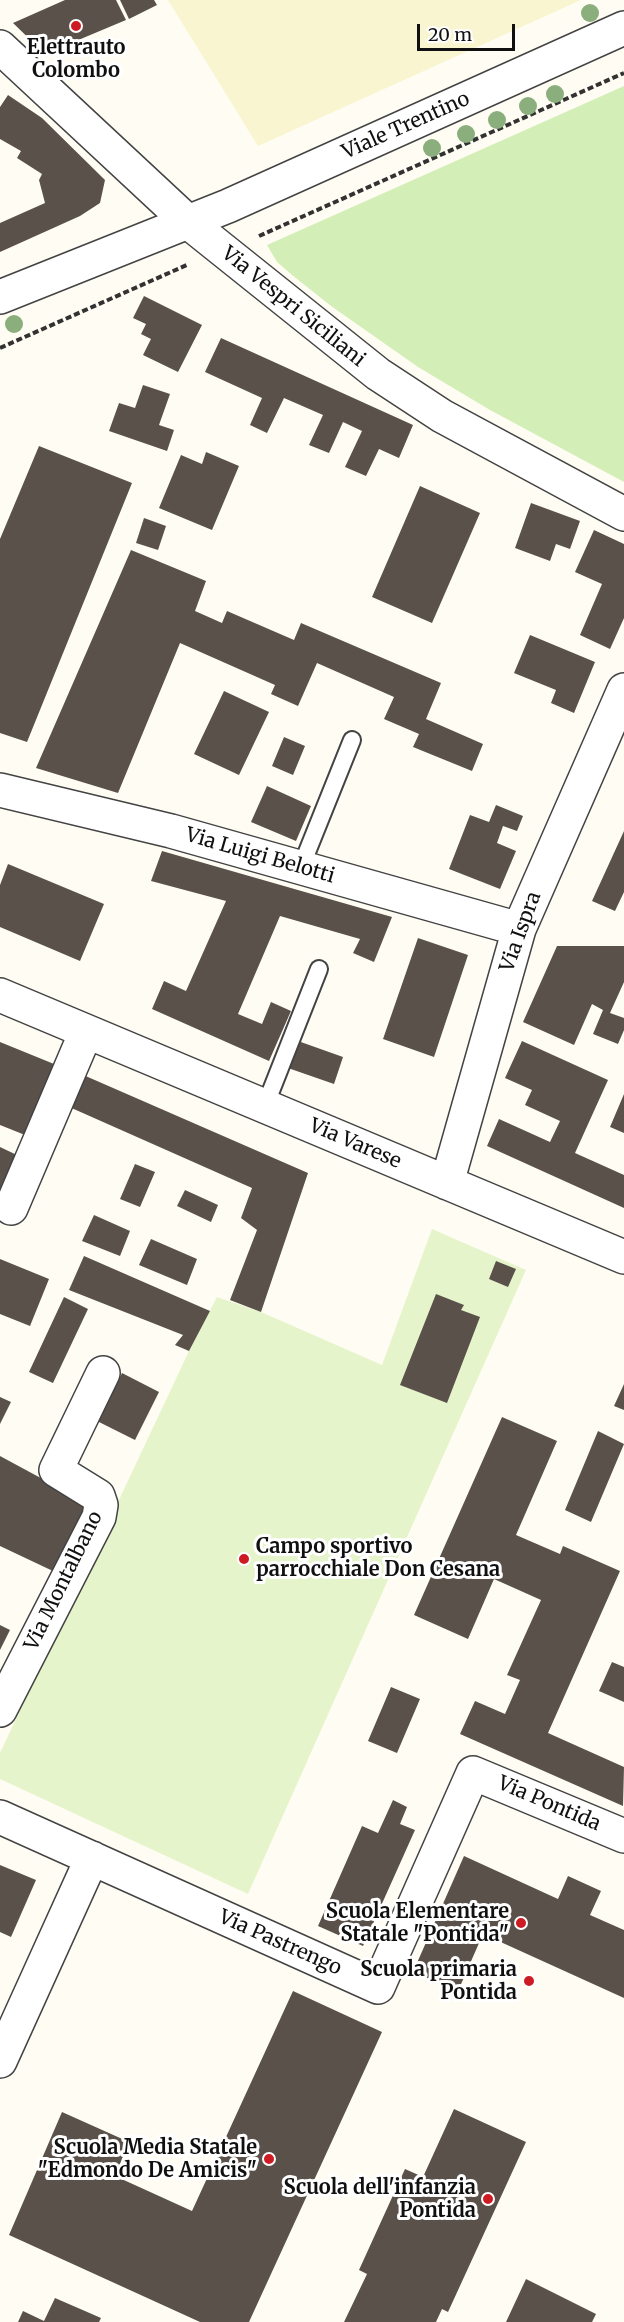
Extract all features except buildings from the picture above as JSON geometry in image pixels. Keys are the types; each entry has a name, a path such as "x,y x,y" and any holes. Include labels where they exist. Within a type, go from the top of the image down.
{"street":[{"name":"Viale Trentino","path":"0,297 188,222 624,28"},
{"name":"Via Vespri Siciliani","path":"0,47 188,222 347,350 410,396 442,416 624,514"},
{"name":"Via Ispra","path":"447,1183 519,929 624,690"},
{"name":"Via Luigi Belotti","path":"0,790 105,814 519,929"},
{"name":"Via Varese","path":"0,995 624,1257"},
{"path":"11,1208 86,1032"},
{"name":"Via Montalbano","path":"0,1710 99,1517 101,1505 98,1496 56,1470 103,1373"},
{"name":"Via Pontida","path":"473,1773 624,1836"},
{"name":"Via Pastrengo","path":"0,1817 378,1987 473,1773"},
{"path":"0,2061 92,1858"}],"lane":[{"path":"301,867 352,740"},
{"path":"265,1106 318,969"}],"path":[{"path":"251,239 624,73"},
{"path":"0,348 198,260"}],"shaded area":[{"path":"168,0 581,0 258,146"}],"green space":[{"path":"624,86 624,482 490,410 418,367 331,306 292,275 277,262 267,245"},
{"name":"Campo sportivo parrocchiale Don Cesana","path":"432,1229 526,1270 248,1894 0,1779 0,1753 189,1351 217,1297 261,1312 382,1365"}],"place":[{"name":"Elettrauto Colombo","path":"76,26"},
{"name":"Campo sportivo parrocchiale Don Cesana","path":"244,1559"},
{"name":"Scuola Elementare Statale \"Pontida\"","path":"521,1923"},
{"name":"Scuola primaria Pontida","path":"529,1981"},
{"name":"Scuola Media Statale \"Edmondo De Amicis\"","path":"269,2159"},
{"name":"Scuola dell'infanzia Pontida","path":"488,2199"}]}
